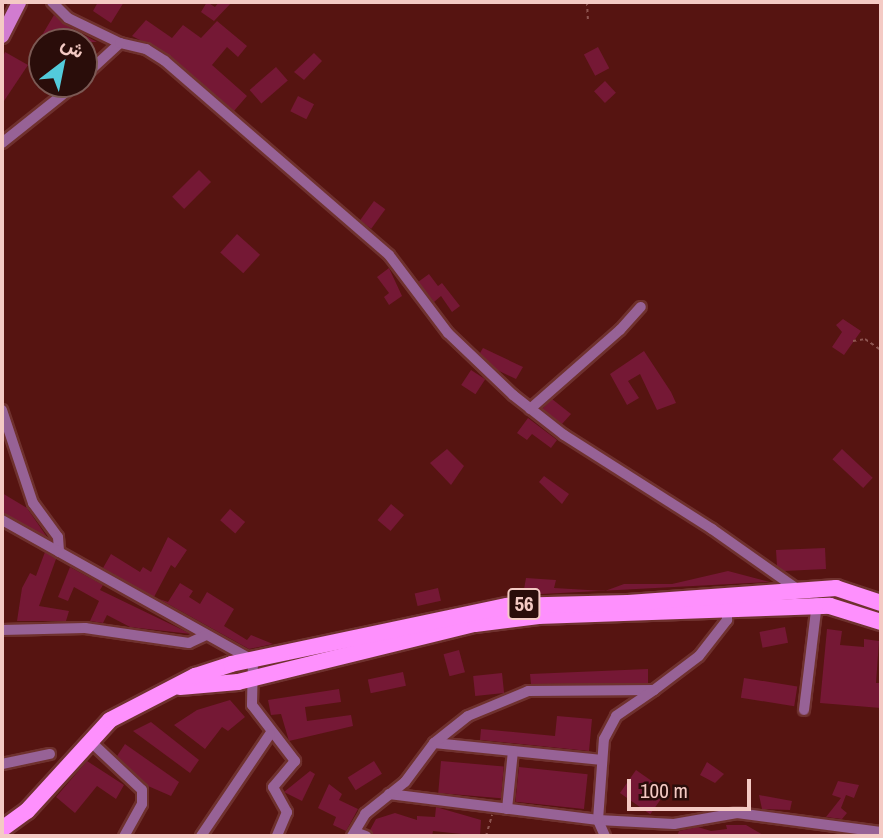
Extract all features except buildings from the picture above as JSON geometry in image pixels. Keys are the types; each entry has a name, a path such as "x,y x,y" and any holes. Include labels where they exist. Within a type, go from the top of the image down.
{"main road":[{"path":"2,36 19,2"},
{"name":"56","path":"174,687 254,679 512,618 727,604 797,589 853,592 881,603"},
{"name":"56","path":"2,830 27,811 90,741 128,707 231,664 507,606 817,606 852,610 881,622"}],"street":[{"path":"52,2 68,18 120,43 146,49 164,61 373,240 409,277 460,346 530,408 797,589"},
{"path":"98,63 120,43"},
{"path":"2,144 59,98"},
{"path":"530,408 620,330 640,307"},
{"path":"2,410 33,503 58,537 59,552"},
{"path":"2,520 253,660 254,679 250,696"},
{"path":"804,710 817,606 816,589"},
{"path":"605,836 598,820 602,760 604,739 616,716 699,656 727,620 727,604"},
{"path":"2,630 85,628 190,643 206,635"},
{"path":"230,646 231,664 238,682 250,696 271,734 295,761 273,787 287,812 277,836"},
{"path":"366,836 354,834 365,814 405,782 434,743 468,716 528,691 654,690"},
{"path":"201,836 271,734"},
{"path":"90,741 142,789 142,804 124,836"},
{"path":"434,743 602,760"},
{"path":"507,809 513,751"},
{"path":"2,764 50,754"},
{"path":"389,794 598,820 674,824 737,813 881,832"}],"path":[{"path":"587,2 588,20"},
{"path":"853,341 865,339 881,350"},
{"path":"486,836 493,807"}]}
